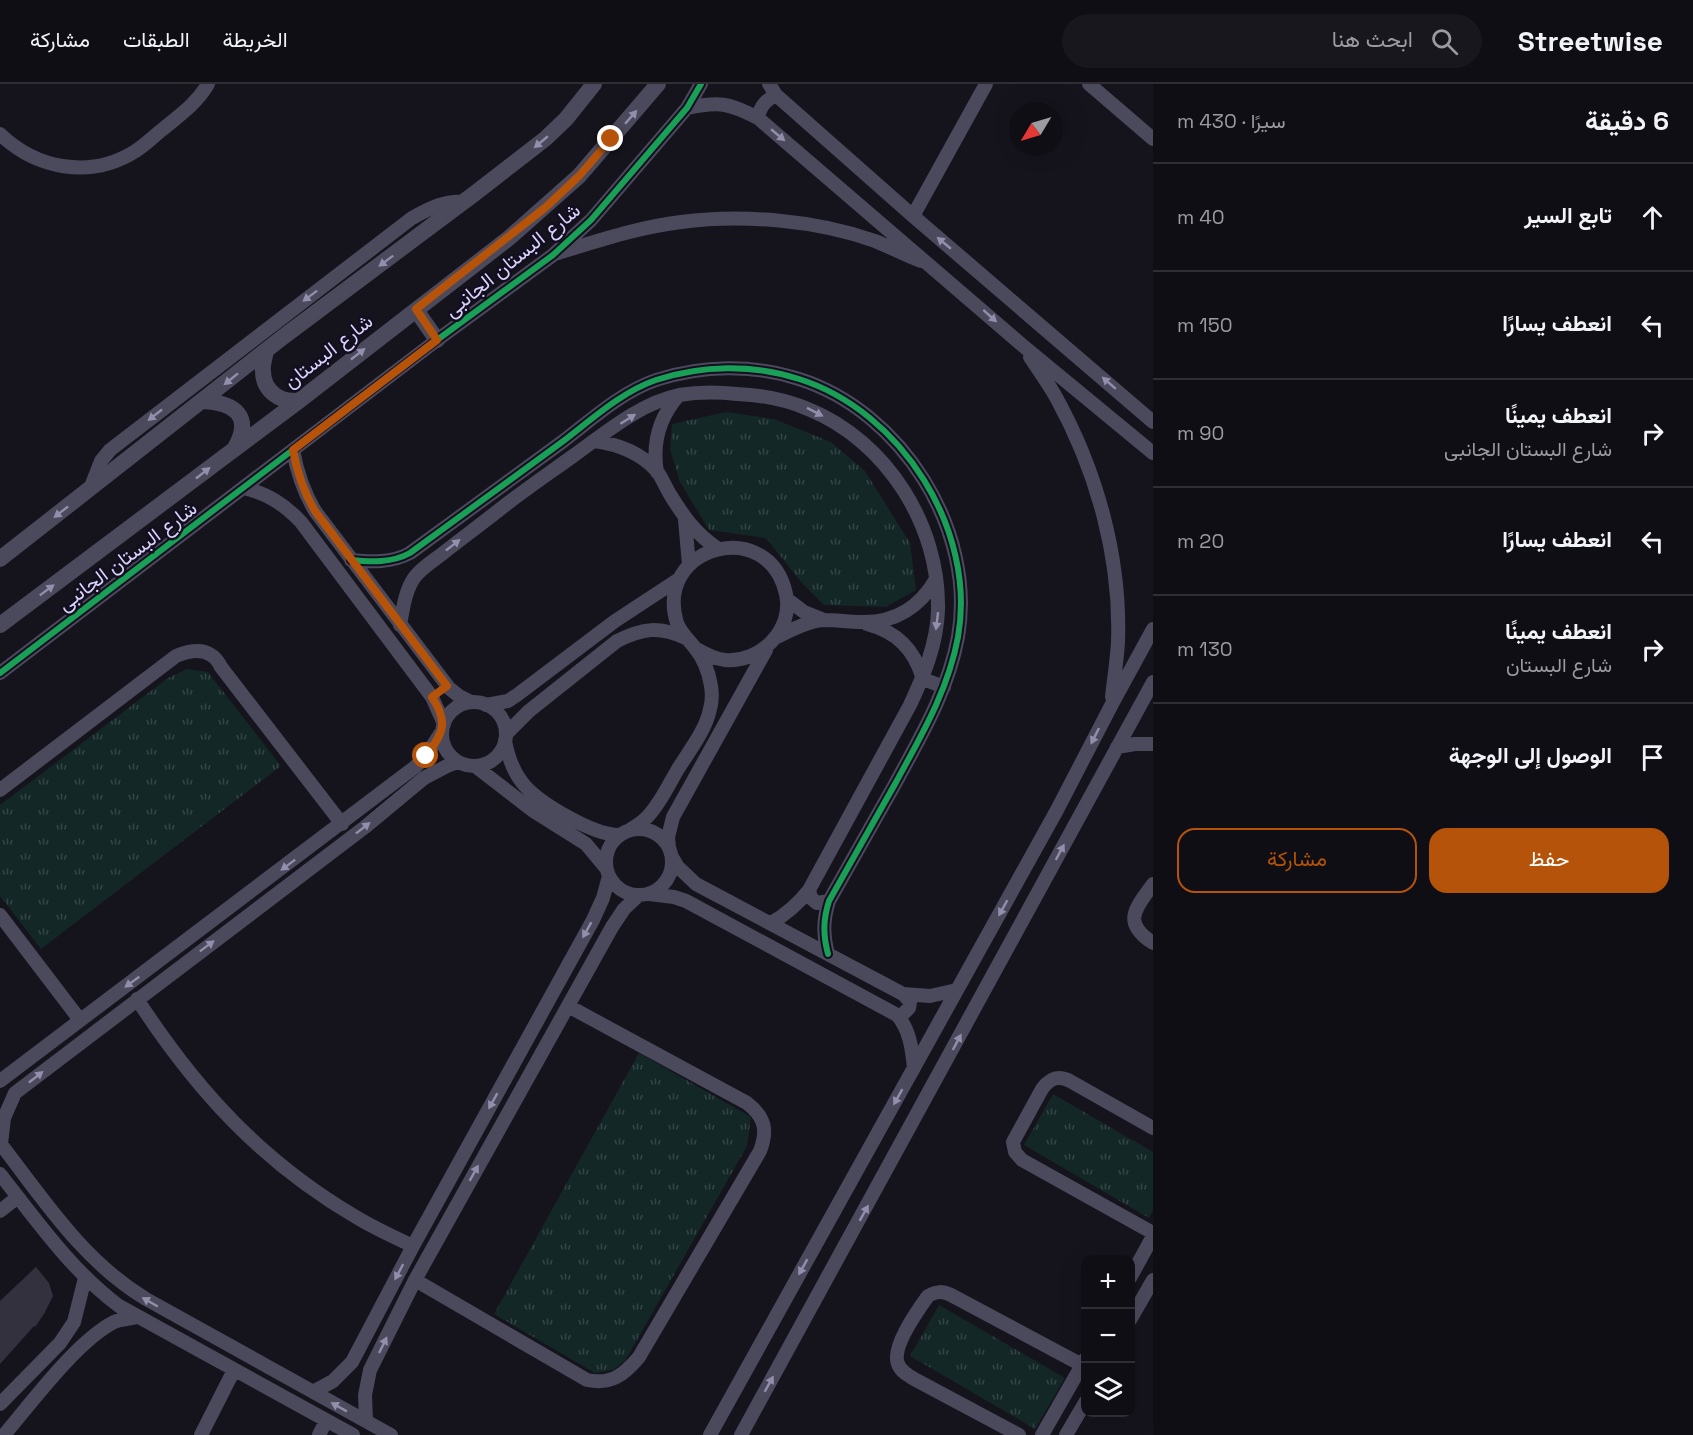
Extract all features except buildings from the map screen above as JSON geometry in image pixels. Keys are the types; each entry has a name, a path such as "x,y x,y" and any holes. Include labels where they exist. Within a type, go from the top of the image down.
{"street":[{"path":"0,134 13,147 42,162 73,168 105,165 134,152 193,104 208,84"},
{"path":"566,119 578,84"},
{"name":"شارع البستان","path":"0,559 266,351 545,139 566,119 594,84"},
{"name":"شارع البستان","path":"0,625 300,400 546,207 579,176 658,84"},
{"name":"شارع البستان الجانبى","path":"0,673 437,340 553,255 591,220 687,108 701,84"},
{"path":"913,216 986,84"},
{"path":"1089,84 1153,139"},
{"path":"758,118 773,89 913,216 1153,422"},
{"path":"687,108 708,104 735,106 758,118 1022,345 1153,453"},
{"path":"89,489 101,461 110,450 412,218 430,208 452,201 464,202"},
{"path":"553,255 618,235 681,222 746,218 821,227 874,241 933,267"},
{"path":"968,297 985,277"},
{"path":"416,309 437,340"},
{"path":"1022,345 1057,398 1080,446 1104,515 1115,578 1118,641 1112,704"},
{"path":"266,351 263,372 267,385 276,396 288,402 300,400"},
{"path":"727,368 727,393"},
{"path":"351,560 400,559 541,458 603,410 638,388 690,371 727,368 764,370 800,379 832,394 869,418 892,439 916,467 950,530 957,564 960,598 958,633 952,666 930,720 829,901 824,918 824,937 828,954"},
{"path":"400,625 409,588 421,570 594,441 633,415 659,402 679,395 727,393 765,396 808,409 855,436 881,461 908,495 923,524 936,579 938,610 934,642 923,679 809,890 786,915 771,923"},
{"path":"657,472 655,460 657,437 664,415 679,395"},
{"path":"203,401 220,402 234,409 243,422 242,435 235,448"},
{"path":"594,441 606,442 639,456 657,472 685,520 717,548"},
{"path":"293,450 304,492 315,511 447,686 459,696 471,702 486,705 498,713 505,727 514,770 532,793 599,832 647,830 656,834 678,867 696,884 903,994 910,1002 909,1008 902,1015 897,1015"},
{"path":"541,458 551,472"},
{"path":"244,488 276,499 290,509 301,522 432,697 441,714 446,749 458,762 474,766 532,810 578,838 594,851 621,890 668,896 687,901 897,1015 904,1023 909,1036 914,1068"},
{"path":"290,509 292,497 299,492 304,492"},
{"path":"685,520 689,565"},
{"path":"313,1392 333,1381 348,1367 412,1246 593,920 603,898 608,872 608,850 625,832 640,824 654,808 702,728 710,709 711,688 706,667 678,625 674,609 675,594 680,579 689,565 701,555 717,548 735,547 749,550 763,557 781,579 787,599 783,625 673,817 669,827 669,875 657,890 644,894 617,918 415,1280 368,1378 365,1395 366,1421"},
{"path":"410,553 409,564 414,569 421,570"},
{"path":"486,705 518,695 615,621 680,579"},
{"path":"787,599 804,612 824,620 862,622 892,619 906,612 928,593 936,579"},
{"path":"474,766 494,759 501,751 506,738 529,711 617,641 644,630 672,632 709,656 732,660 754,655 800,627 824,620"},
{"path":"862,622 890,632 902,640 919,664 923,679"},
{"path":"710,1435 1057,810 1153,629"},
{"path":"0,790 176,656 187,651 199,652 211,655 221,667 342,824"},
{"path":"923,679 944,687"},
{"path":"432,697 447,686"},
{"path":"741,1435 1117,747 1152,688"},
{"path":"15,1094 2,1081 420,763 434,746 447,717 457,707 471,702"},
{"path":"1117,747 1153,744"},
{"path":"391,1435 130,1290 96,1262 76,1241 0,1144 4,1118 15,1094 365,827 429,775 458,762"},
{"path":"420,763 429,775"},
{"path":"1057,810 1077,821"},
{"path":"1153,884 1133,914 1134,925 1140,934 1153,943"},
{"path":"809,890 811,898 817,903 829,901"},
{"path":"0,915 80,1020"},
{"path":"169,955 178,968"},
{"path":"903,994 930,996 957,990"},
{"path":"137,999 191,1076 250,1139 310,1187 356,1217 412,1246"},
{"path":"415,1280 587,1380 608,1382 621,1376 639,1357 760,1151 766,1128 763,1118 747,1103 568,1006"},
{"path":"1135,1270 1153,1235 1022,1160 1015,1152 1013,1142 1047,1082 1062,1077 1153,1128"},
{"path":"875,1138 898,1151"},
{"path":"0,1174 68,1261 111,1300 136,1317 353,1435"},
{"path":"0,1211 18,1197"},
{"path":"440,1197 456,1207"},
{"path":"0,1404 60,1343 74,1322 85,1278"},
{"path":"1135,1303 1153,1280"},
{"path":"1019,1435 910,1377 898,1366 896,1355 899,1344 928,1296 944,1291 1081,1360"},
{"path":"4,1435 79,1348 116,1321 136,1317"},
{"path":"172,1336 182,1319"},
{"path":"74,1322 87,1324 97,1333"},
{"path":"1042,1435 1083,1363"},
{"path":"348,1367 368,1378"},
{"path":"201,1435 234,1370"},
{"path":"1066,1435 1081,1410"},
{"path":"319,1435 326,1420"}],"green space":[{"path":"726,412 774,419 831,442 865,471 910,543 916,590 886,607 824,605 801,582 766,538 709,530 680,482 670,449 672,424"},
{"path":"187,669 208,672 281,766 41,949 0,896 0,805 168,678"},
{"path":"639,1053 751,1117 747,1146 625,1361 613,1370 595,1373 494,1314"},
{"path":"1053,1094 1153,1152 1153,1210 1149,1218 1024,1145"},
{"path":"939,1305 1065,1378 1035,1429 910,1356"}],"cycle path":[{"path":"0,673 437,340 553,255 591,220 687,108 701,84"},
{"path":"351,560 389,560 410,553 619,399 643,385 673,375 727,368 782,374 836,395 870,418 899,446 924,480 943,517 956,556 961,597 958,637 941,695 895,784 829,901 824,927 828,954"}],"route":[{"path":"426,756 434,746 444,724 432,697 447,686 315,511 304,492 293,450 437,340 416,309 546,207 579,176 611,139"}]}
